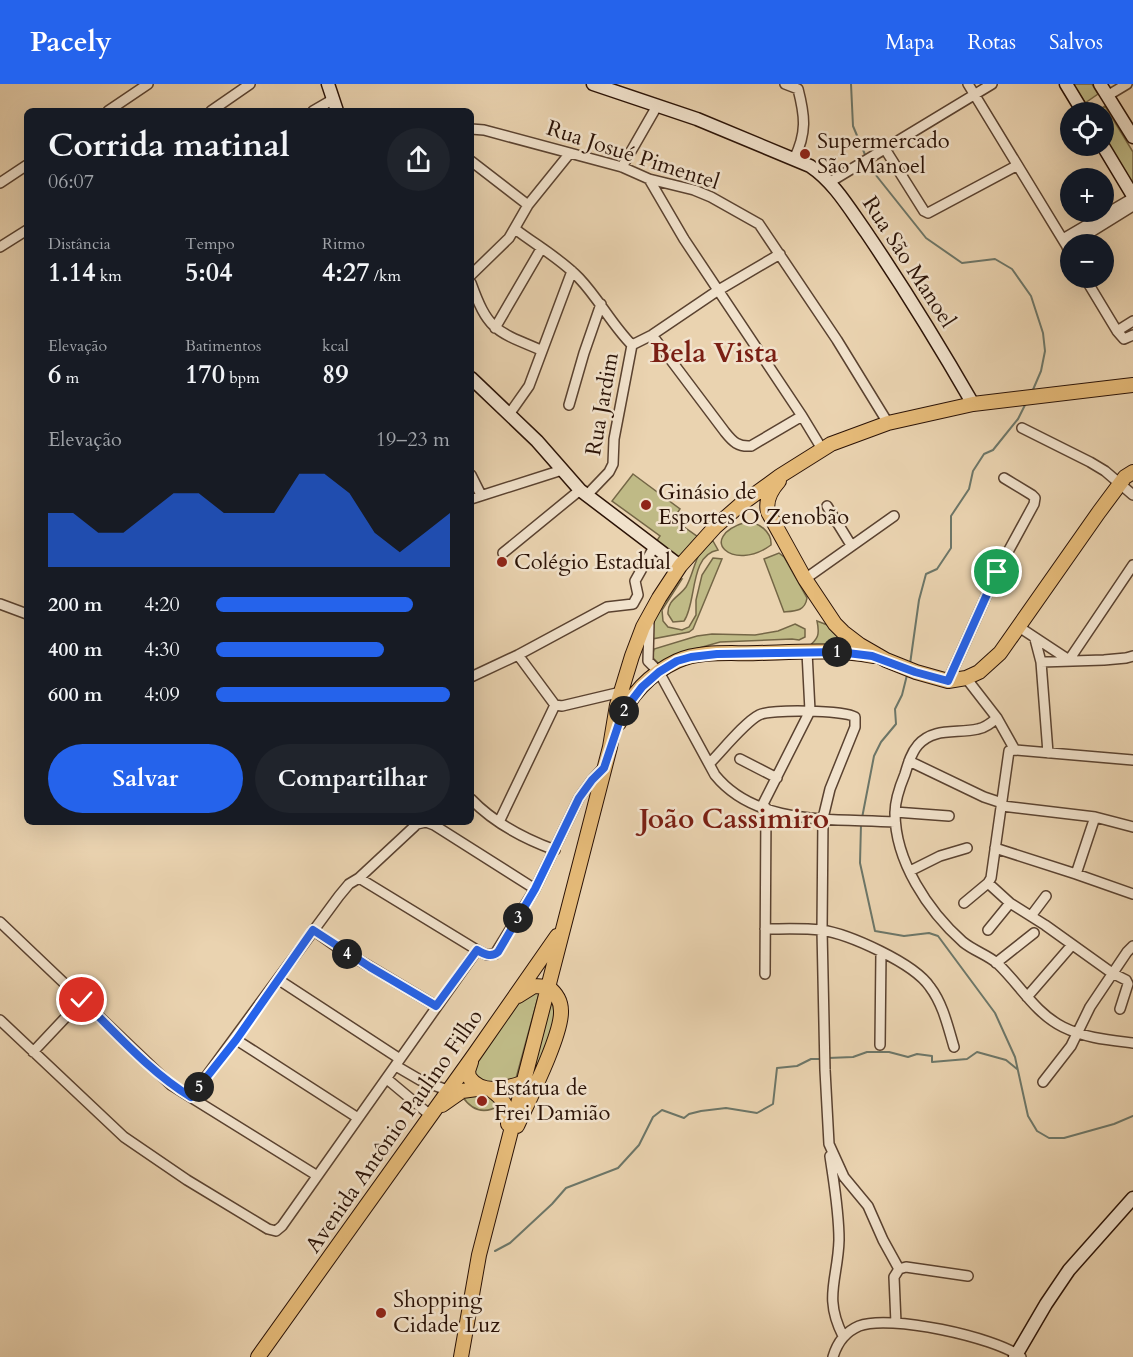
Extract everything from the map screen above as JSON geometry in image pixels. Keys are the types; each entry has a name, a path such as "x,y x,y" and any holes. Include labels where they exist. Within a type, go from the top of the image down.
{"main road":[{"path":"328,84 335,105"},
{"name":"Rua São Manoel","path":"593,84 733,133 810,166 830,182 922,316 973,404"},
{"path":"1066,84 1077,102"},
{"path":"1100,84 1133,137"},
{"path":"1109,156 1133,197"},
{"path":"474,381 510,413 583,493 680,566"},
{"path":"610,747 621,692 632,656 649,617 680,566 726,517 786,472 822,449 888,423 973,404 1133,385"},
{"path":"786,472 770,492 766,506 805,579 835,624 860,645 891,662 915,672 948,681 966,678 979,672 993,661 1119,485 1133,472"},
{"path":"1119,485 1133,481"},
{"path":"839,652 846,635"},
{"path":"461,1357 479,1256 505,1149 604,768 621,717 629,704 642,687 659,672 677,661 691,657 717,654 839,652 861,654 891,662"},
{"name":"Avenida Antônio Paulino Filho","path":"258,1357 562,928"},
{"path":"505,1149 531,1096 560,1022 560,1004 548,987 534,986 512,1000"},
{"path":"474,1055 469,1067 469,1077 476,1084 488,1089 504,1101 507,1111 505,1149"},
{"path":"432,1113 457,1094 469,1089 488,1089 522,1083"},
{"path":"1018,1356 1046,1304 1069,1270 1133,1198"}],"street":[{"path":"112,108 148,84"},
{"path":"215,108 250,84"},
{"path":"785,84 797,87 801,102 804,132 794,159"},
{"path":"968,84 1060,235"},
{"path":"830,182 992,84"},
{"path":"1107,96 1127,84"},
{"path":"622,167 657,106"},
{"name":"Rua Josué Pimentel","path":"474,129 622,167 649,179 694,190 759,224 888,423"},
{"path":"885,149 924,211 932,211 1016,166"},
{"path":"474,272 489,259 515,229 528,205 570,153"},
{"path":"474,163 528,205"},
{"path":"0,183 24,167"},
{"path":"649,179 717,291 822,449"},
{"path":"1083,234 1133,197"},
{"path":"1087,234 1133,206"},
{"path":"515,229 572,271 632,345 652,335 717,291 780,254"},
{"path":"0,247 24,232"},
{"path":"495,328 541,249"},
{"path":"510,413 529,386 572,271"},
{"path":"1091,288 1124,339 1133,335"},
{"path":"474,290 485,317 495,328 541,350"},
{"path":"569,405 601,304"},
{"path":"1117,330 1133,321"},
{"path":"652,335 725,432 733,441 742,446 751,446 802,416"},
{"name":"Rua Jardim","path":"503,553 609,472 613,464 614,439 632,345"},
{"path":"1022,428 1105,471 1133,495"},
{"path":"474,498 562,470"},
{"path":"948,681 997,572 1034,504 1035,498 1032,495 1004,478"},
{"path":"474,481 481,495"},
{"path":"827,506 851,545"},
{"path":"805,579 894,516"},
{"path":"474,676 518,655 607,607 633,604 638,595 635,581 654,547"},
{"path":"1069,660 1133,565"},
{"path":"0,604 24,613"},
{"path":"649,617 648,661 659,672 709,764 723,784 748,800 781,814 870,821 895,817 949,816"},
{"path":"1019,627 1069,660"},
{"path":"1035,639 1041,662 1048,753"},
{"path":"765,974 764,807 810,711 807,652"},
{"path":"518,655 555,705 562,706 621,692"},
{"path":"1041,662 1104,660 1133,656"},
{"path":"966,678 997,718 1013,750"},
{"path":"499,822 555,705"},
{"path":"709,764 757,716 767,712 810,711 852,714 855,717 855,727 830,789 823,818 822,930 825,1050 829,1144 838,1207 839,1242 831,1298 837,1324 843,1336"},
{"path":"997,718 987,726 978,729 951,731 927,738 918,744 909,760 899,789 895,817 898,837 910,871 926,899 950,928 971,948 996,963 1048,1018 1078,1034 1133,1043"},
{"path":"964,903 988,883 993,872 1008,755 1013,750 1133,760"},
{"path":"740,759 777,778"},
{"path":"909,760 1002,804 1095,817 1133,827"},
{"path":"359,878 477,950 487,955 495,954 535,889 579,798 604,768"},
{"path":"474,801 499,822 520,835 555,850"},
{"path":"1076,874 1095,817"},
{"path":"191,1097 236,1040 313,930 349,884 359,878 416,825"},
{"path":"432,825 535,889"},
{"path":"910,871 940,856 967,848"},
{"path":"995,848 1133,894"},
{"path":"988,883 1010,903 1112,973 1126,980 1128,984 1120,1009"},
{"path":"1031,916 1046,896"},
{"path":"988,930 1010,903"},
{"path":"0,922 171,1085 316,1175"},
{"path":"765,929 822,930 881,952 910,968 930,986 940,1006 954,1047"},
{"path":"313,930 353,957 436,1006"},
{"path":"996,963 1034,933"},
{"path":"1027,997 1072,945"},
{"path":"1043,1082 1071,1046 1090,1007 1133,946"},
{"path":"0,1020 124,1137 187,1180 268,1229 276,1231 282,1226 477,950"},
{"path":"880,1045 881,952"},
{"path":"279,980 398,1062 420,1080 447,1090"},
{"path":"33,1052 82,1000"},
{"path":"236,1040 358,1118"},
{"path":"387,1079 432,1113"},
{"path":"409,1097 420,1080"},
{"path":"829,1144 844,1177 868,1206 899,1269"},
{"path":"896,1323 894,1278 899,1269 906,1267 968,1276"},
{"path":"833,1357 836,1346 843,1336 857,1327 872,1322 896,1323 966,1335 991,1342 1018,1356"}],"shaded area":[{"path":"1073,84 1092,84 1098,94 1084,102"},
{"path":"1114,121 1133,152 1133,186 1114,154"},
{"name":"Ginásio de Esportes O Zenobão","path":"633,474 680,509 673,519 698,537 679,559 656,542 660,536 612,501"},
{"path":"746,522 764,529 771,540 771,545 757,553 744,555 733,554 725,550 721,544 723,536 731,529"},
{"path":"713,541 718,550 709,554 702,561 688,613 684,621 673,622 668,614 669,605 686,587 702,549"},
{"path":"779,553 784,557 807,598 804,606 796,611 784,612 764,559"},
{"path":"713,558 722,559 693,629 689,632 652,639 653,621 659,606 680,579 682,579 662,610 663,621 668,627 682,630 689,627 696,615 696,600 702,575"},
{"path":"817,621 830,626 838,636 836,645 808,647 817,636"},
{"path":"795,624 805,629 805,637 799,640 720,642 692,650 661,664 652,657 654,649 697,636 755,635 778,631"},
{"path":"540,990 515,1082 480,1083 471,1067 513,1005"},
{"path":"549,995 554,1000 555,1023 524,1105"},
{"path":"483,1091 500,1105 489,1110 479,1110 470,1105 462,1096"}],"waterway":[{"path":"851,84 853,126 866,157"},
{"path":"868,162 871,169 926,238 962,263 995,259 1012,269 1031,296 1043,333 1045,351 1041,371 1032,392"},
{"path":"910,664 919,600 926,574 937,569 951,548 951,516 969,489 973,471 984,454 993,450 1018,419 1026,403"},
{"path":"862,818 874,756 881,742 896,724 895,709 902,695 907,675"},
{"path":"861,824 860,863 875,931 904,936 929,933 938,936 995,1013 1015,1057 1028,1116 1037,1131 1049,1138 1064,1138 1114,1124 1133,1116"},
{"path":"828,1058 853,1057 867,1052 889,1052 908,1057 917,1054 932,1056 932,1062 967,1059 977,1052 1006,1060 1017,1069"},
{"path":"495,1251 510,1243 566,1188 618,1168 639,1145 653,1117 662,1110 684,1118 701,1111 726,1108 757,1113 773,1104 777,1068 797,1066 811,1059 822,1059"}],"place":[{"name":"Supermercado São Manoel","path":"805,154"},
{"name":"Ginásio de Esportes O Zenobão","path":"646,505"},
{"name":"Colégio Estadual","path":"502,562"},
{"name":"Estátua de Frei Damião","path":"482,1101"},
{"name":"Shopping Cidade Luz","path":"381,1313"}],"district":[{"name":"Bela Vista","path":"714,353"},
{"name":"João Cassimiro","path":"734,819"}],"route":[{"path":"82,1000 171,1085 191,1097 236,1040 313,930 337,947 436,1006 477,950 487,955 498,952 535,889 579,798 604,768 621,717 634,696 652,676 677,661 691,657 717,654 851,652 886,660 915,672 948,681 997,572"}]}
